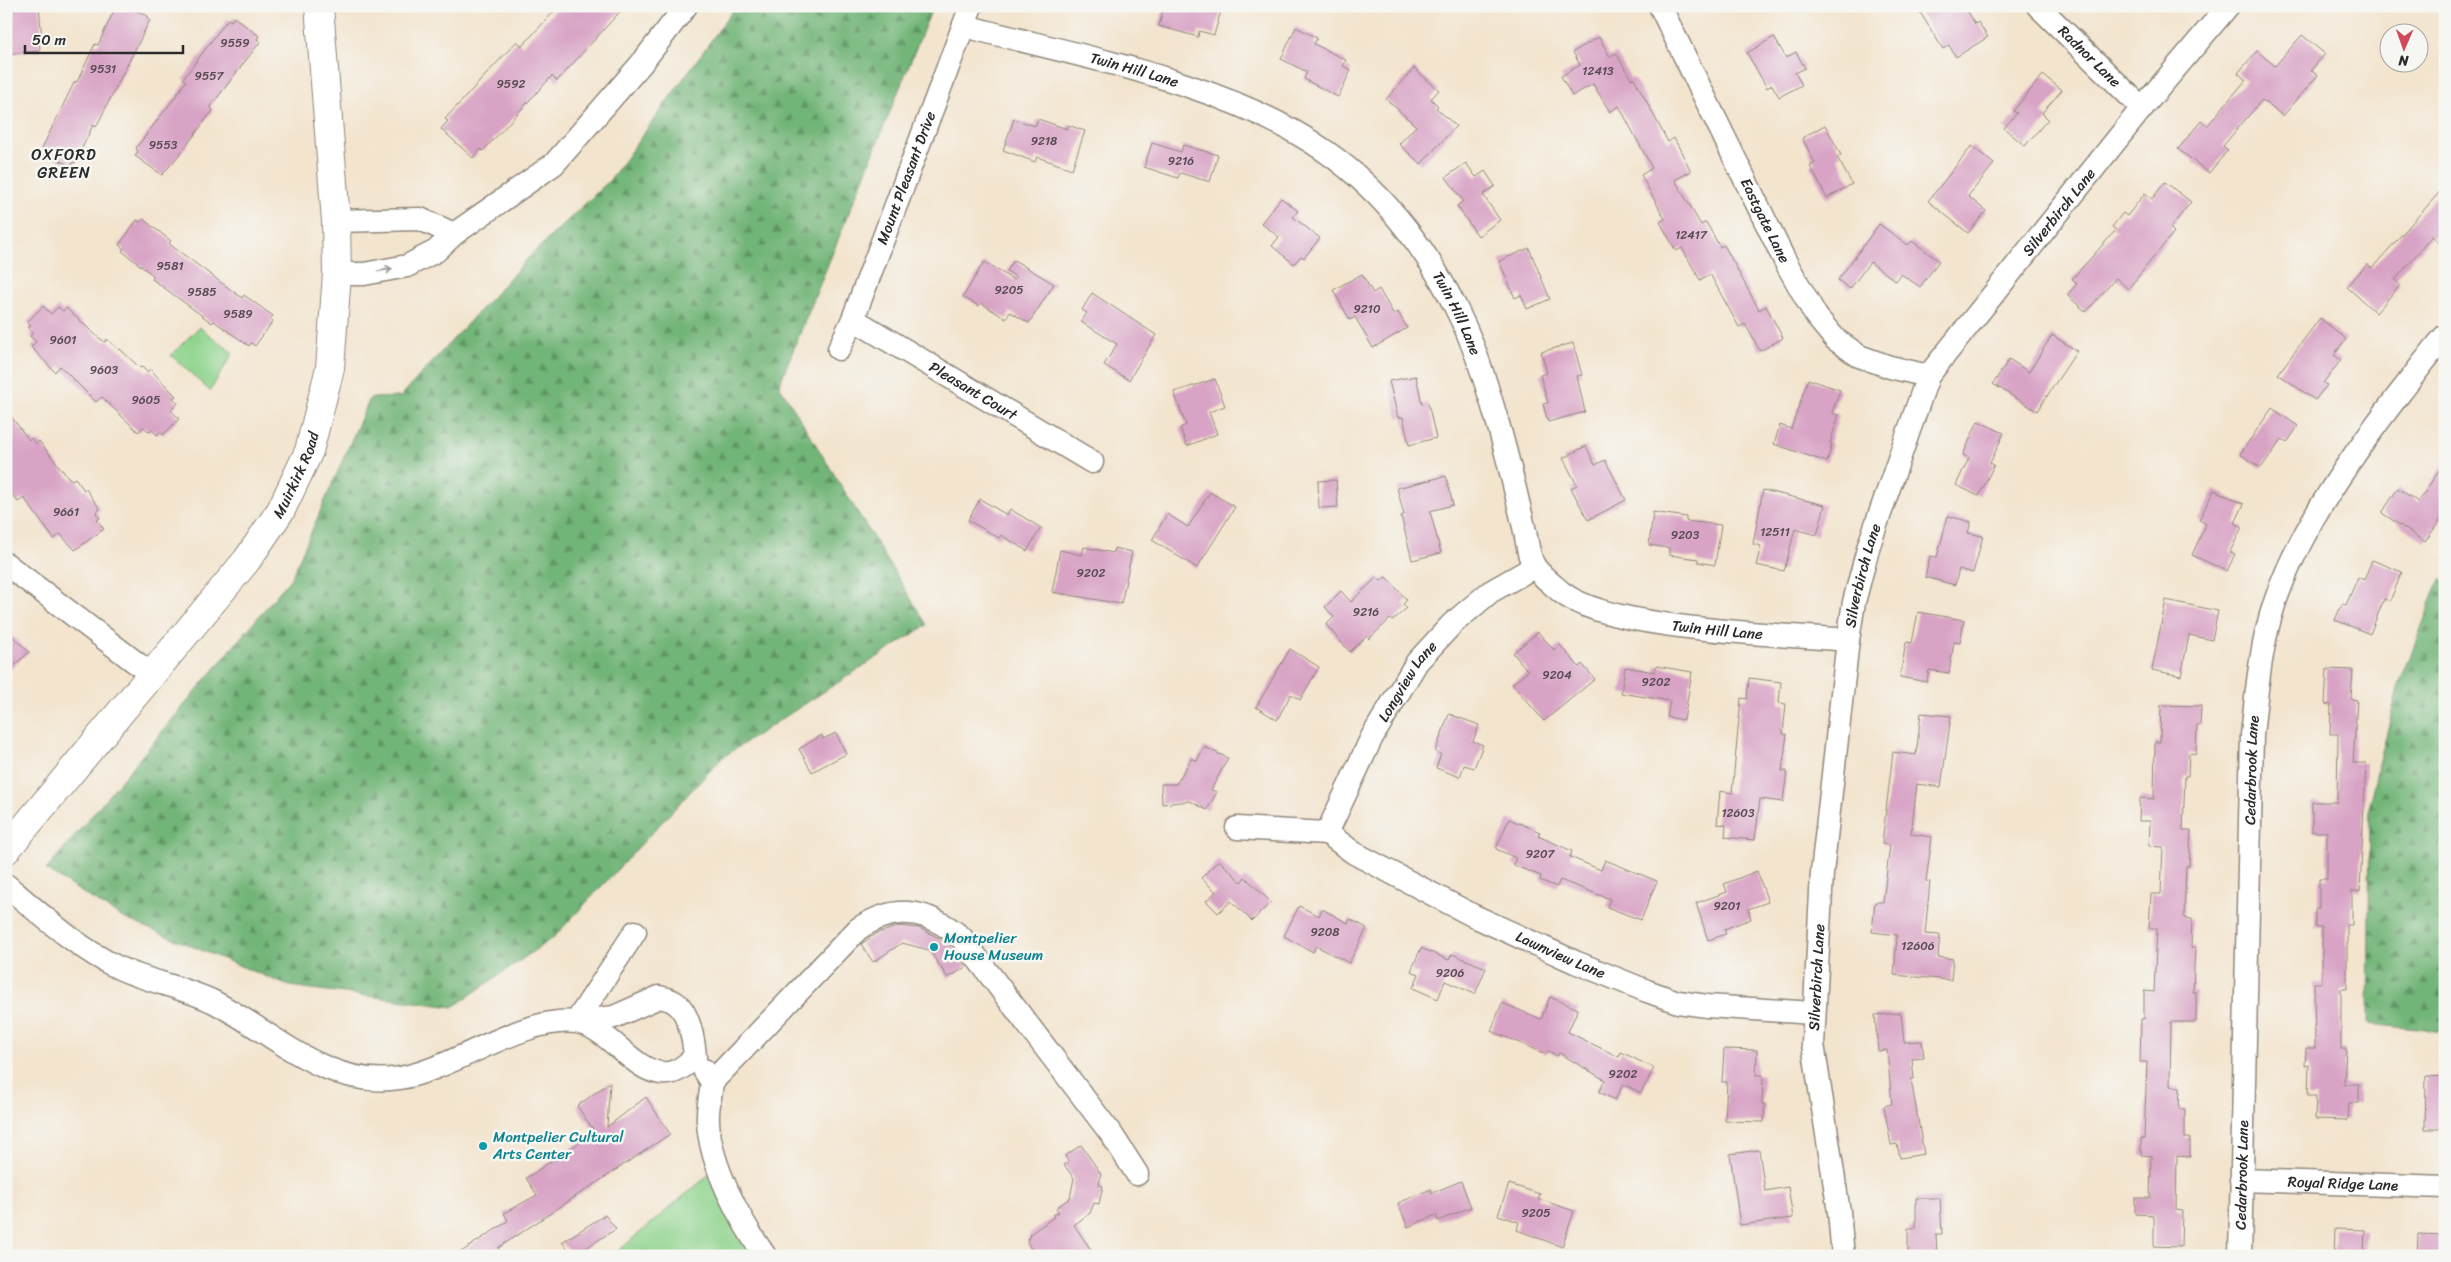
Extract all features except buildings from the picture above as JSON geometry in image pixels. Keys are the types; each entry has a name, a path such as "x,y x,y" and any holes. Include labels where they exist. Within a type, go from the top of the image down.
{"main road":[{"name":"Muirkirk Road","path":"6,850 247,560 281,510 309,451 330,368 337,274 336,221 319,6"}],"street":[{"path":"337,274 364,274 407,266 436,251 454,234 554,164 641,64 686,6"},
{"name":"Eastgate Lane","path":"1660,6 1784,259 1816,316 1835,339 1859,356 1890,367 1928,376"},
{"name":"Radnor Lane","path":"2038,6 2142,108"},
{"name":"Silverbirch Lane","path":"1843,1256 1839,1212 1816,1068 1814,1013 1822,873 1848,640 1854,602 1868,545 1928,376 2142,108 2228,6"},
{"name":"Mount Pleasant Drive","path":"839,349 853,319 968,16"},
{"name":"Twin Hill Lane","path":"968,16 1219,97 1276,123 1323,149 1376,194 1424,253 1464,325 1478,360 1502,438 1534,566 1564,594 1587,606 1618,616 1715,629 1848,640"},
{"path":"336,221 420,219 454,234"},
{"name":"Pleasant Court","path":"853,319 1092,462"},
{"name":"Cedarbrook Lane","path":"2240,1256 2248,974 2252,735 2262,655 2268,625 2288,570 2314,519 2364,440 2443,342"},
{"path":"6,564 151,674"},
{"name":"Longview Lane","path":"1327,833 1372,737 1417,662 1452,624 1490,592 1534,566"},
{"path":"1237,828 1327,833"},
{"name":"Lawnview Lane","path":"1327,833 1354,853 1474,916 1574,962 1647,991 1678,1002 1707,1006 1814,1013"},
{"path":"6,885 42,916 116,967 213,1002 308,1059 343,1075 372,1080 401,1078 424,1072 540,1025 614,1017 659,997 676,1002 687,1019 696,1057 712,1082"},
{"path":"765,1256 728,1193 714,1158 708,1119 712,1082 858,929 885,915 896,913 918,914 936,921 961,938 1112,1135 1137,1174"},
{"path":"576,1022 635,932"},
{"path":"576,1022 602,1033 648,1071 673,1072 696,1057"},
{"name":"Royal Ridge Lane","path":"2241,1180 2445,1187"}],"green space":[{"path":"736,6 933,6 779,385 927,625 723,757 554,937 453,1007 289,986 123,918 46,870 291,578 370,398 400,397 528,258 610,180"},
{"path":"199,327 233,353 210,391 171,355"},
{"path":"2440,579 2445,581 2445,1032 2368,1024 2370,800 2398,688"},
{"path":"710,1174 758,1256 612,1256"}],"place":[{"name":"Montpelier House Museum","path":"934,947"},
{"name":"Montpelier Cultural Arts Center","path":"483,1146"}],"district":[{"name":"OXFORD GREEN","path":"64,163"}]}
